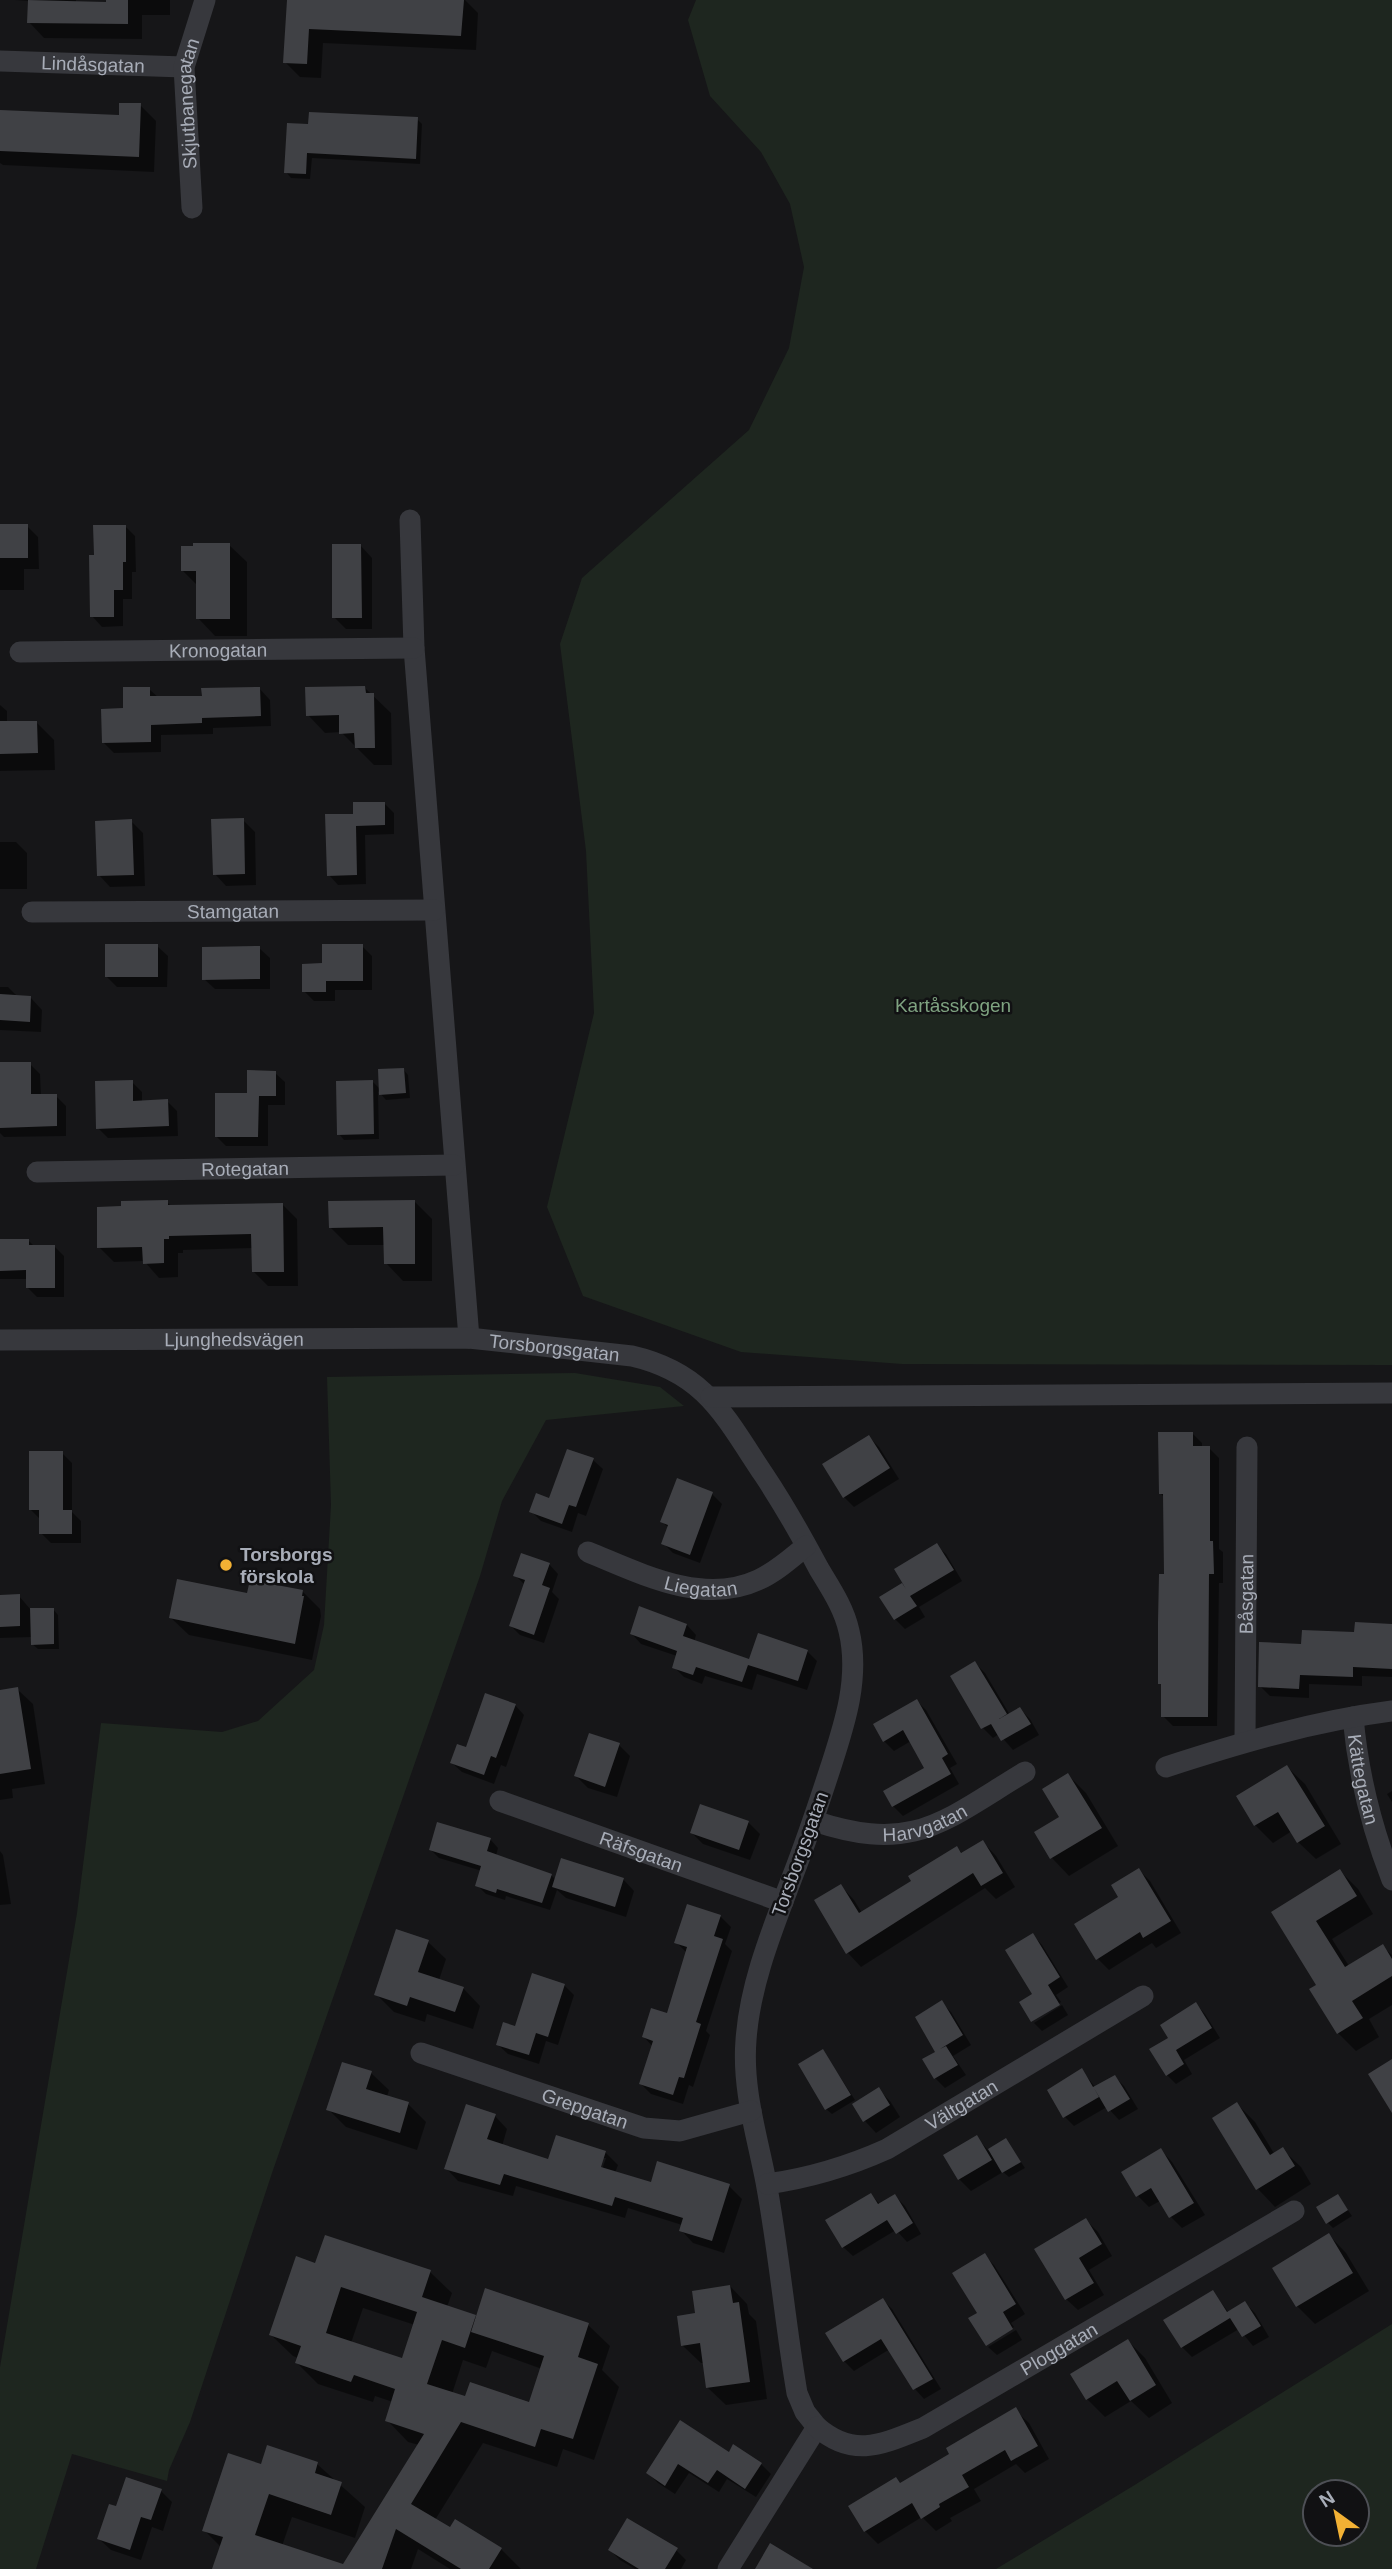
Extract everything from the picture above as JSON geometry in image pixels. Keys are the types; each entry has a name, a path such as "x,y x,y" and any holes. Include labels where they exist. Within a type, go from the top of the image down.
{"street":[{"name":"Skjutbanegatan","path":"192,208 184,67 205,0"},
{"name":"Lindåsgatan","path":"0,61 184,67"},
{"path":"410,520 414,648 468,1338"},
{"name":"Kronogatan","path":"20,652 414,648"},
{"name":"Stamgatan","path":"32,912 434,910"},
{"name":"Rotegatan","path":"37,1172 454,1165"},
{"name":"Ljunghedsvägen","path":"0,1340 468,1338"},
{"name":"Torsborgsgatan","path":"468,1338 605,1352 655,1362 692,1381 711,1397 773,1489 841,1606 849,1632 854,1667 850,1698 814,1821 759,1970 750,2006 744,2061 766,2184 797,2393 804,2412 817,2427"},
{"path":"711,1397 1392,1393"},
{"name":"Båsgatan","path":"1245,1741 1247,1447"},
{"name":"Liegatan","path":"588,1552 688,1588 729,1589 761,1579 806,1546"},
{"path":"1166,1767 1245,1741 1392,1711"},
{"name":"Kättegatan","path":"1353,1717 1357,1760 1364,1794 1392,1880"},
{"name":"Harvgatan","path":"814,1821 856,1833 910,1833 941,1823 1025,1772"},
{"name":"Räfsgatan","path":"500,1801 783,1902"},
{"name":"Vältgatan","path":"766,2184 828,2172 852,2165 887,2149 1143,1996"},
{"name":"Grepgatan","path":"421,2053 643,2128 680,2132 751,2110"},
{"name":"Ploggatan","path":"817,2427 841,2444 858,2446 877,2445 923,2428 1294,2211"},
{"path":"728,2569 817,2427"}],"green space":[{"name":"Kartåsskogen","path":"696,0 1392,0 1392,1365 902,1364 741,1352 583,1296 547,1207 594,1013 586,851 560,644 582,578 749,430 789,348 804,267 790,204 761,152 710,96 688,20"},
{"path":"575,1373 660,1387 684,1406 546,1420 502,1501 480,1576 272,2173 190,2422 169,2470 167,2481 72,2454 36,2569 0,2569 0,2367 77,1913 101,1723 222,1732 258,1721 314,1670 324,1625 331,1505 327,1377"},
{"path":"1392,2324 1392,2569 996,2569 1133,2486"}],"building":[{"path":"28,0 128,0 128,24 27,23"},
{"path":"287,0 464,0 461,36 309,29 307,64 283,63"},
{"path":"119,103 141,103 139,157 0,151 0,110 119,115"},
{"path":"309,112 418,117 416,159 307,153 306,174 284,173 287,123 308,124"},
{"path":"0,524 28,524 28,558 0,558"},
{"path":"93,525 126,525 123,590 114,590 114,617 90,617 89,555 94,555"},
{"path":"193,543 230,543 230,619 196,619 196,571 181,571 181,546 193,546"},
{"path":"332,544 361,544 362,618 332,618"},
{"path":"365,686 366,693 374,693 375,748 355,748 354,733 339,734 339,715 306,716 305,687"},
{"path":"123,687 150,687 150,696 202,696 201,688 260,687 261,716 202,718 202,723 151,725 151,742 102,743 101,709 123,708"},
{"path":"0,721 37,721 38,753 0,754"},
{"path":"353,802 385,802 385,825 356,826 357,875 327,876 325,814 353,814"},
{"path":"244,818 245,874 213,875 211,819"},
{"path":"132,819 134,875 97,876 95,821"},
{"path":"105,944 158,944 158,977 105,977"},
{"path":"322,944 363,944 363,981 326,981 326,992 302,992 302,964 322,963"},
{"path":"260,946 260,979 202,980 202,947"},
{"path":"0,994 31,996 30,1022 0,1020"},
{"path":"0,1062 31,1062 31,1094 57,1094 57,1126 0,1128"},
{"path":"404,1068 406,1093 379,1095 378,1069"},
{"path":"247,1070 276,1071 276,1096 259,1096 258,1137 215,1137 215,1093 247,1093"},
{"path":"133,1080 133,1101 168,1099 169,1126 96,1129 95,1081"},
{"path":"373,1080 374,1134 337,1135 336,1081"},
{"path":"168,1200 168,1205 283,1203 284,1272 252,1272 251,1234 169,1236 169,1239 164,1239 164,1263 143,1264 142,1247 97,1248 97,1207 121,1206 121,1201"},
{"path":"415,1200 415,1264 384,1264 383,1227 329,1228 328,1201"},
{"path":"0,1239 29,1239 29,1245 55,1245 55,1288 26,1288 26,1270 0,1271"},
{"path":"1158,1432 1193,1432 1193,1446 1210,1446 1210,1541 1213,1541 1214,1574 1209,1574 1208,1717 1161,1717 1161,1684 1158,1684 1159,1574 1164,1574 1163,1494 1159,1494"},
{"path":"869,1435 890,1468 843,1498 822,1464"},
{"path":"567,1449 594,1458 576,1507 569,1505 562,1524 529,1512 536,1493 549,1498"},
{"path":"29,1451 63,1451 63,1510 72,1510 72,1534 39,1534 39,1510 29,1510"},
{"path":"677,1478 713,1492 690,1555 661,1544 668,1525 660,1522"},
{"path":"937,1543 954,1570 910,1596 917,1606 894,1620 879,1597 902,1583 906,1589 894,1569"},
{"path":"521,1553 550,1563 542,1585 550,1588 534,1635 509,1626 525,1580 513,1576"},
{"path":"177,1579 247,1593 250,1580 303,1590 295,1644 169,1618"},
{"path":"20,1594 20,1626 0,1627 0,1595"},
{"path":"639,1606 687,1624 683,1636 749,1659 758,1633 808,1650 798,1681 748,1665 742,1682 696,1667 693,1675 672,1668 677,1651 630,1634"},
{"path":"30,1608 54,1608 54,1644 31,1645"},
{"path":"1355,1622 1392,1624 1392,1669 1353,1667 1353,1677 1300,1675 1299,1689 1258,1687 1259,1642 1301,1644 1302,1630 1354,1632"},
{"path":"975,1661 1007,1714 999,1719 1020,1707 1031,1724 1001,1741 991,1724 981,1729 950,1676"},
{"path":"18,1687 31,1769 0,1774 0,1690"},
{"path":"485,1693 516,1704 496,1758 491,1756 484,1775 450,1763 457,1744 466,1747"},
{"path":"917,1699 948,1754 942,1758 951,1774 892,1807 883,1791 924,1768 903,1730 883,1742 873,1724"},
{"path":"589,1733 620,1743 605,1787 574,1776"},
{"path":"1287,1765 1325,1826 1297,1843 1278,1812 1254,1826 1236,1796"},
{"path":"1068,1773 1102,1828 1050,1859 1034,1832 1059,1817 1042,1789"},
{"path":"700,1804 749,1821 739,1850 690,1833"},
{"path":"437,1822 491,1838 487,1851 552,1874 542,1903 497,1889 496,1893 475,1886 481,1866 429,1850"},
{"path":"983,1840 1003,1873 981,1886 973,1873 846,1954 814,1900 841,1884 859,1913 911,1881 908,1876 957,1846 961,1853"},
{"path":"561,1858 624,1878 615,1907 552,1887"},
{"path":"1139,1868 1171,1921 1143,1938 1140,1932 1096,1960 1074,1924 1118,1897 1111,1885"},
{"path":"1340,1869 1357,1896 1316,1921 1345,1967 1383,1944 1392,1959 1392,1976 1352,2001 1363,2018 1337,2034 1309,1989 1316,1985 1271,1912"},
{"path":"687,1904 721,1915 714,1936 723,1939 696,2022 701,2024 684,2078 679,2077 673,2095 639,2084 653,2041 642,2037 651,2008 667,2013 687,1947 674,1943"},
{"path":"396,1929 429,1940 418,1972 464,1987 455,2012 410,1997 407,2006 374,1995"},
{"path":"1033,1933 1060,1977 1048,1985 1060,2005 1031,2022 1019,2002 1032,1994 1005,1950"},
{"path":"532,1973 565,1984 548,2037 536,2033 529,2055 496,2045 503,2022 515,2026"},
{"path":"942,2000 963,2035 940,2049 946,2046 958,2065 934,2079 922,2059 935,2052 915,2017"},
{"path":"1196,2002 1212,2028 1176,2050 1184,2064 1166,2076 1149,2049 1168,2038 1160,2025"},
{"path":"823,2049 851,2095 825,2110 798,2064"},
{"path":"1392,2059 1392,2113 1368,2074"},
{"path":"342,2062 372,2071 366,2089 409,2102 400,2133 326,2110"},
{"path":"1082,2068 1093,2087 1115,2075 1130,2099 1108,2112 1094,2088 1099,2097 1063,2118 1047,2090"},
{"path":"879,2087 890,2105 863,2122 852,2104"},
{"path":"1237,2102 1270,2155 1283,2147 1295,2166 1256,2190 1212,2118"},
{"path":"466,2104 496,2114 487,2139 548,2159 556,2135 606,2151 601,2167 651,2182 657,2161 730,2184 712,2241 679,2231 683,2218 615,2197 612,2206 504,2174 500,2185 444,2169"},
{"path":"977,2135 992,2160 958,2180 943,2155"},
{"path":"1006,2138 1021,2162 1002,2173 988,2149"},
{"path":"1161,2148 1194,2203 1169,2218 1151,2188 1136,2197 1121,2172"},
{"path":"871,2193 878,2204 895,2194 913,2223 896,2234 887,2220 842,2248 825,2220"},
{"path":"1338,2194 1348,2210 1326,2224 1316,2207"},
{"path":"1086,2218 1102,2244 1079,2258 1094,2283 1065,2300 1034,2249"},
{"path":"1329,2233 1353,2273 1296,2307 1272,2268"},
{"path":"325,2235 431,2270 422,2297 476,2315 465,2348 442,2340 427,2384 465,2396 470,2382 529,2402 544,2356 471,2332 485,2288 589,2323 578,2357 598,2364 573,2439 541,2429 535,2447 461,2422 411,2504 450,2527 455,2519 502,2548 489,2569 461,2569 396,2529 382,2569 212,2569 223,2537 202,2531 228,2453 261,2464 267,2445 318,2462 315,2473 342,2482 331,2515 269,2494 255,2535 343,2564 424,2434 385,2421 395,2389 354,2375 351,2382 295,2363 301,2346 269,2335 296,2256 315,2263","holes":["341,2287 417,2312 402,2358 326,2333"]},
{"path":"985,2253 1016,2304 1003,2312 1013,2329 986,2346 968,2318 977,2313 952,2273"},
{"path":"730,2285 733,2303 739,2302 750,2382 706,2388 700,2343 681,2346 677,2316 695,2313 692,2291"},
{"path":"1213,2290 1227,2312 1245,2301 1261,2326 1242,2337 1230,2318 1181,2348 1163,2320"},
{"path":"883,2298 933,2379 913,2390 881,2339 843,2362 825,2333"},
{"path":"1128,2339 1156,2385 1130,2401 1117,2381 1086,2400 1070,2374"},
{"path":"1016,2407 1038,2446 1011,2461 1005,2450 962,2475 969,2487 939,2504 940,2507 921,2519 912,2503 864,2532 848,2506 896,2477 900,2483 949,2454 946,2448"},
{"path":"680,2420 729,2452 733,2444 762,2463 745,2489 717,2470 708,2483 678,2464 665,2486 646,2473"},
{"path":"126,2477 162,2489 151,2520 141,2517 130,2550 97,2539 109,2504 116,2506"},
{"path":"627,2518 678,2548 665,2569 639,2569 608,2550"},
{"path":"770,2543 813,2569 755,2569"}],"place":[{"name":"Torsborgs förskola","path":"226,1565"}]}
